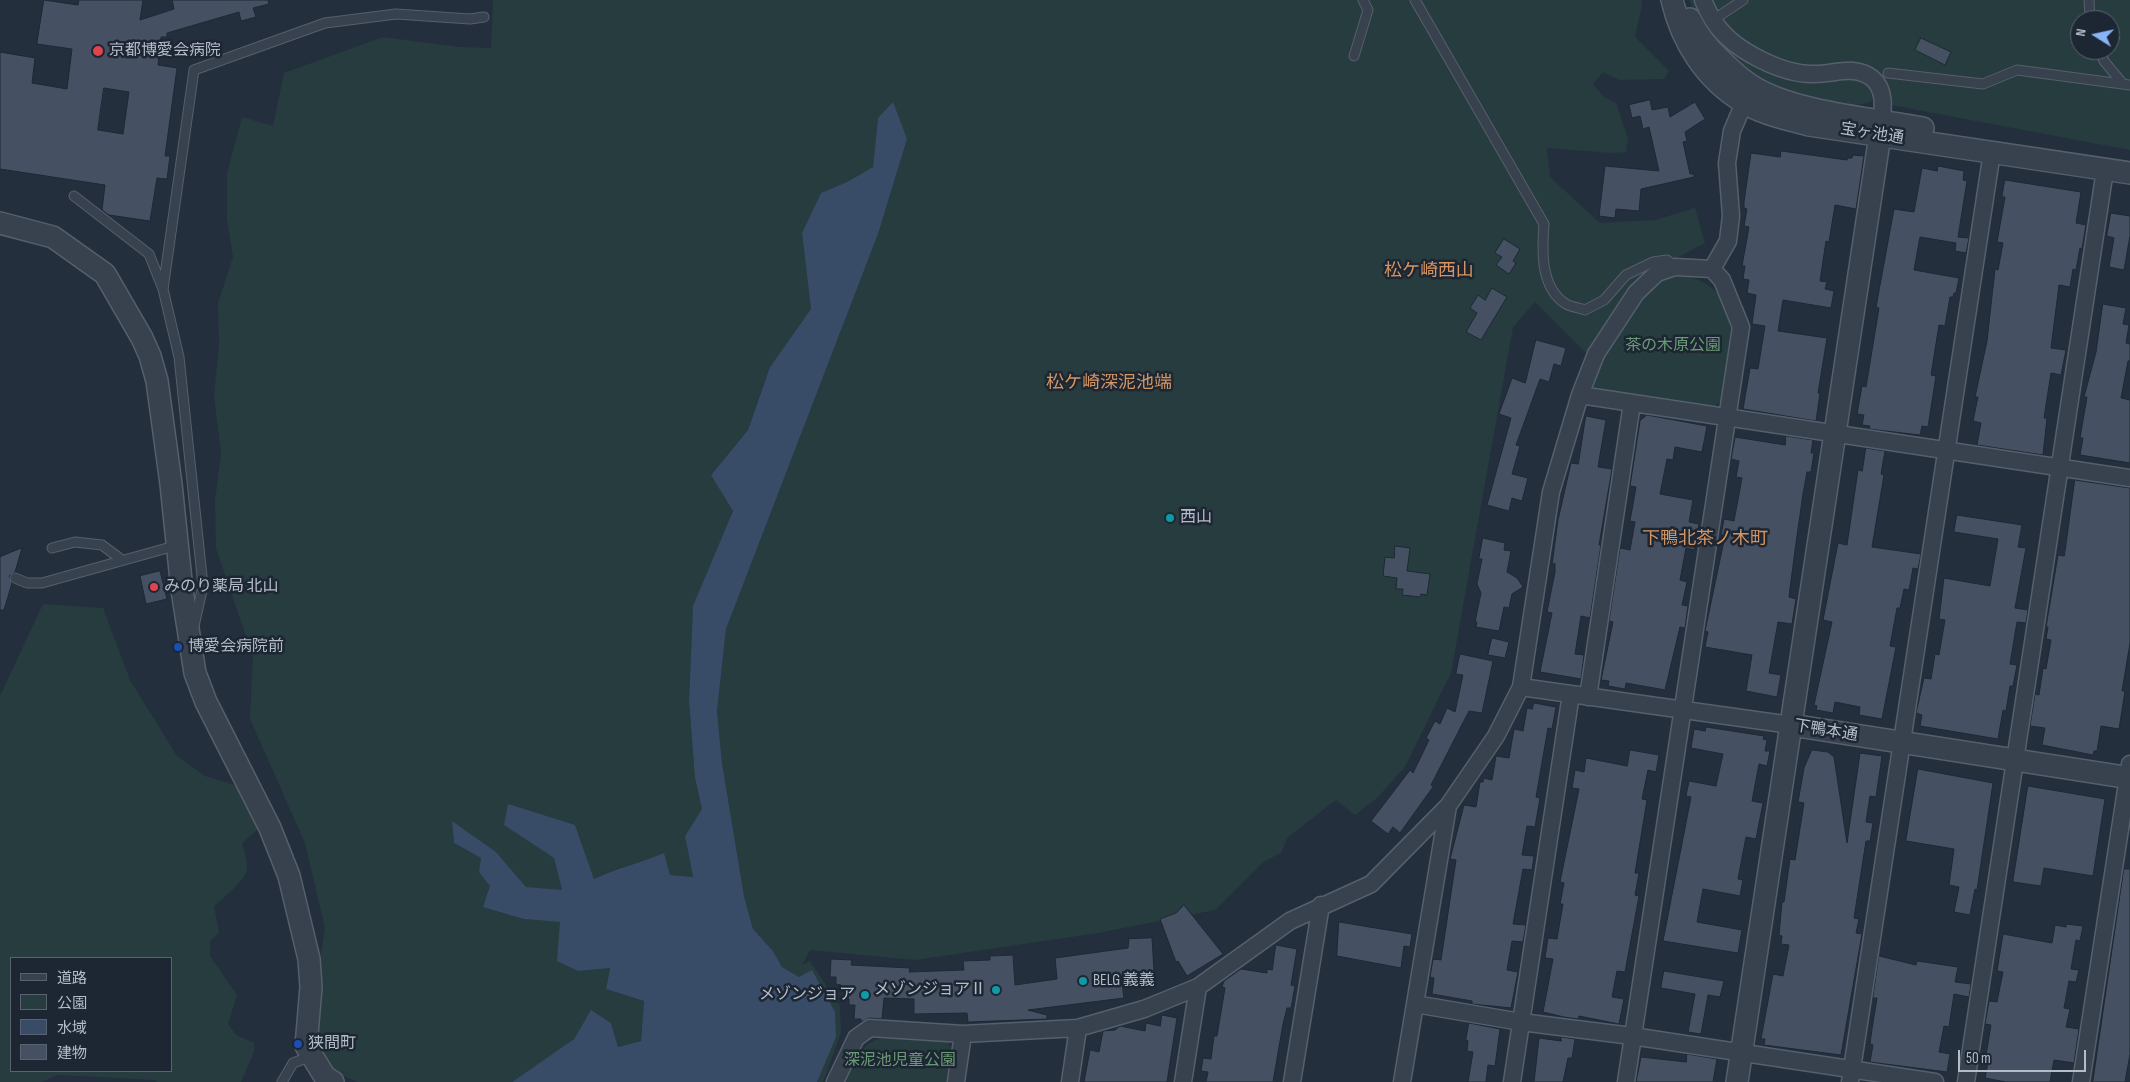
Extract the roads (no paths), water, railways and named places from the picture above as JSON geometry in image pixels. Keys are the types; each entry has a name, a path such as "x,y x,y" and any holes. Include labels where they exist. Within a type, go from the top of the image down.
{"street":[{"name":"宝ヶ池通","path":"1672,0 1680,30 1692,52 1724,88 1744,103 1763,111 1809,125 1880,128 2130,164"},
{"name":"宝ヶ池通","path":"1683,0 1692,24 1702,42 1751,86 1785,101 1880,128 1992,152 2130,173"},
{"path":"1703,0 1713,20 1730,41 1746,51 1776,65 1811,74 1853,70 1873,79 1879,86 1882,98 1880,128 1737,1082"},
{"path":"1712,269 1728,241 1731,216 1727,163 1732,131 1744,103"},
{"path":"1851,1076 1992,152"},
{"path":"1966,1082 2104,170"},
{"path":"0,223 53,237 105,274 142,338 157,381 195,674 206,702 270,828 289,876 310,959 311,987 306,1046 325,1077 333,1082"},
{"path":"834,1082 856,1038 870,1028 963,1034 1078,1028 1144,1009 1198,987 1290,921 1321,905 1371,884 1448,806 1496,736 1521,687 1550,500 1580,395 1596,354 1636,294 1657,273 1675,267 1712,269"},
{"path":"1626,1082 1741,327 1726,288 1712,269"},
{"path":"1580,395 2130,478"},
{"path":"1588,696 1632,403"},
{"name":"下鴨本通","path":"1521,687 2014,760 2129,774"},
{"path":"1512,1082 1571,694"},
{"path":"2081,1082 2129,774"},
{"path":"1402,1082 1448,806"},
{"path":"1292,1082 1321,905"},
{"path":"1183,1082 1198,987"},
{"path":"1415,1004 1521,1022 1741,1052 1851,1076 1935,1082"},
{"path":"1070,1082 1078,1028"},
{"path":"956,1082 963,1034"}],"lane":[{"path":"1354,56 1368,10 1363,0"},
{"path":"1415,0 1544,224 1542,260 1550,286 1566,304 1585,310 1604,300 1626,275 1653,262 1667,260 1675,267"},
{"path":"1713,20 1743,0"},
{"path":"163,289 194,70 325,23 396,14 470,19 484,17"},
{"path":"2104,60 2126,84"},
{"path":"1888,73 1983,84 2017,70 2126,84"},
{"path":"74,196 149,254 163,289 180,358 203,586 190,646"},
{"path":"52,548 75,542 102,545 122,560"},
{"path":"15,578 27,583 42,583 178,544"},
{"path":"282,1082 293,1064 312,1056"}],"water":[{"path":"893,102 907,139 878,234 726,629 717,711 722,763 744,896 753,929 773,951 782,967 799,977 812,970 835,1012 836,1037 817,1082 512,1082 574,1039 591,1010 611,1023 618,1047 641,1041 644,1001 606,989 610,968 578,971 557,961 560,922 524,919 483,907 490,886 479,872 481,858 454,843 452,821 496,852 526,887 562,890 554,858 504,825 508,804 575,825 594,879 664,853 670,875 693,877 685,836 702,809 695,778 689,701 693,606 733,511 711,475 748,430 770,367 811,309 802,233 821,193 847,182 873,167 878,118"}],"place":[{"name":"京都博愛会病院","path":"98,51"},
{"name":"西山","path":"1170,518"},
{"name":"みのり薬局 北山","path":"154,587"},
{"name":"博愛会病院前","path":"178,647"},
{"name":"BELG 義義","path":"1083,981"},
{"name":"メゾンジョアⅡ","path":"996,990"},
{"name":"メゾンジョア","path":"865,995"},
{"name":"狭間町","path":"298,1044"}],"district":[{"name":"松ケ崎西山","path":"1429,271"},
{"name":"松ケ崎深泥池端","path":"1109,383"},
{"name":"下鴨北茶ノ木町","path":"1705,539"}],"park label":[{"name":"茶の木原公園","path":"1673,346"},
{"name":"深泥池児童公園","path":"900,1061"}]}
